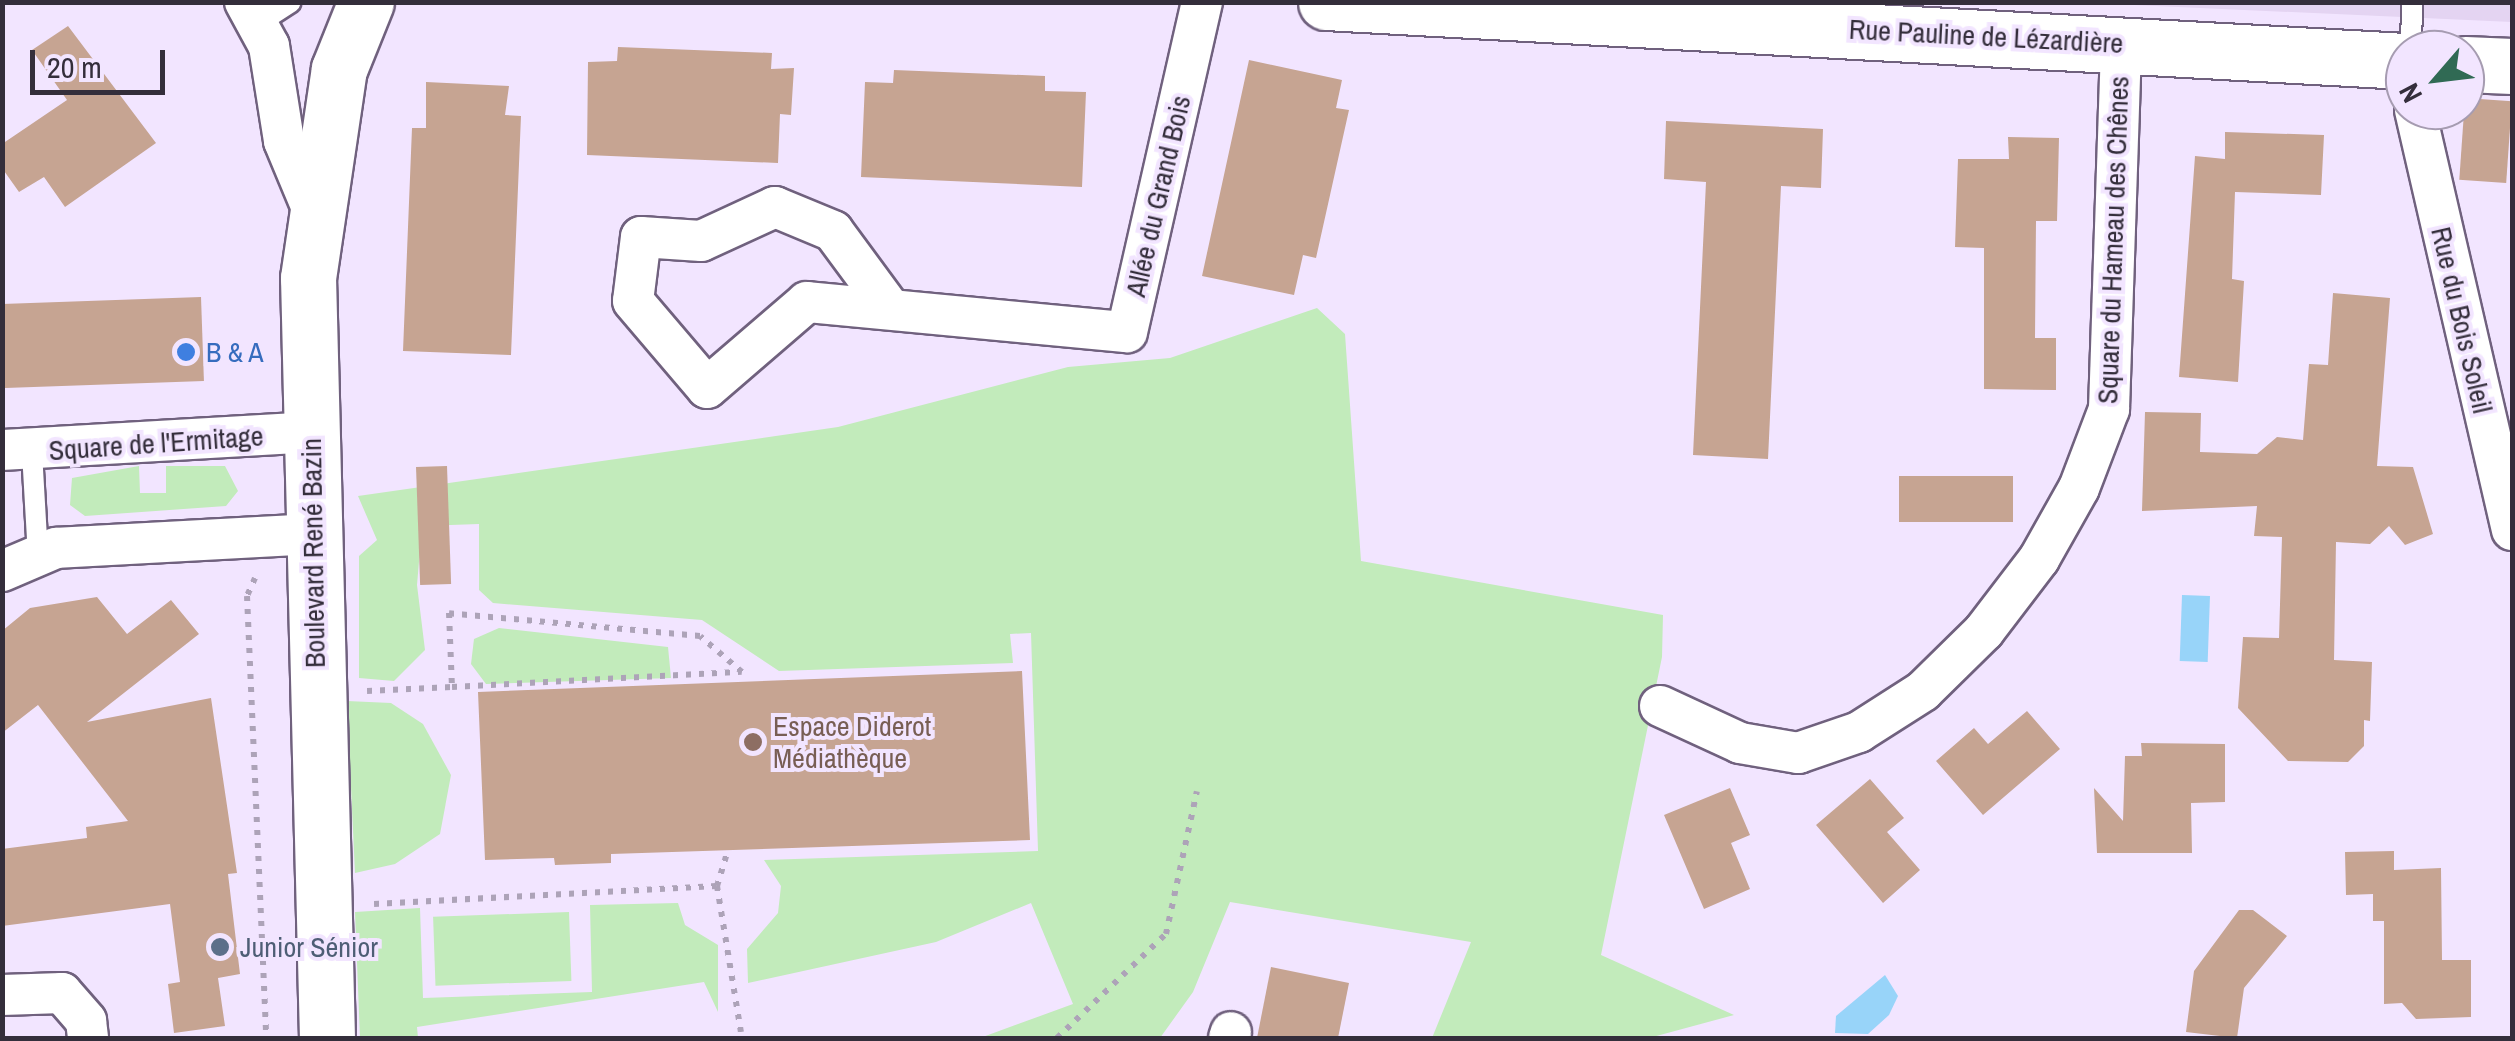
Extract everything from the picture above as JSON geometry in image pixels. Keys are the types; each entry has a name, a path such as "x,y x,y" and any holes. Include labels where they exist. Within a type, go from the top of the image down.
{"main road":[{"path":"325,2 363,2"},
{"name":"Boulevard René Bazin","path":"325,2 339,69"},
{"name":"Boulevard René Bazin","path":"327,1038 316,694 293,535 310,432 316,218 339,69 363,2"},
{"name":"Rue Pauline de Lézardière","path":"1326,2 2121,42 2385,60"},
{"path":"2485,65 2512,66"}],"street":[{"name":"Allée du Grand Bois","path":"890,307 833,232 775,207 701,242 641,237 633,301 707,388 807,302 1127,332 1202,2"},
{"path":"251,13 269,46 284,140 316,218"},
{"name":"Square du Hameau des Chênes","path":"1660,706 1740,742 1798,754 1860,732 1923,691 1984,632 2039,560 2079,488 2109,409 2121,42"},
{"name":"Rue du Bois Soleil","path":"2420,130 2512,530"},
{"name":"Square de l'Ermitage","path":"17,451 310,432"},
{"path":"20,563 56,548 293,535"},
{"path":"2,995 62,993 86,1021 88,1038"}],"lane":[{"path":"251,13 291,2"},
{"path":"2411,30 2412,2"},
{"path":"17,451 20,563"}],"path":[{"path":"266,1038 247,596 293,535"},
{"path":"316,694 452,687 742,672 700,636 449,613 452,687"},
{"path":"1057,1038 1166,934 1196,792"},
{"path":"728,851 717,886 741,1032"},
{"path":"323,906 717,886"}],"shaded area":[{"path":"2512,2 2512,22 2090,3"}],"green space":[{"path":"1317,308 1345,334 1361,561 1663,615 1662,657 1601,955 1734,1015 1649,1038 1432,1038 1471,942 1230,902 1193,992 1160,1038 980,1038 1073,1004 1031,903 936,942 748,983 747,949 778,913 781,886 764,860 1038,851 1031,633 1010,634 1013,663 779,671 702,620 493,603 479,590 479,524 422,526 417,585 425,650 394,681 359,678 359,556 377,540 358,496 838,427 1068,367 1170,358"},
{"path":"139,466 140,493 166,493 166,466 225,466 238,491 226,506 85,516 70,505 72,478"},
{"path":"499,628 668,647 671,678 486,684 471,664 474,639"},
{"path":"347,701 391,703 423,724 451,775 440,834 395,864 355,873"},
{"path":"678,903 685,925 718,945 718,1012 704,982 417,1027 418,1038 360,1038 355,912 420,908 423,998 592,992 590,905"},
{"path":"569,912 571,981 435,986 433,917"}],"water":[{"path":"2182,595 2210,596 2208,662 2180,661"},
{"path":"1885,975 1898,996 1889,1015 1868,1034 1835,1033 1836,1016"}],"building":[{"path":"68,26 156,143 65,207 44,177 19,192 2,168 2,144 67,100 32,50"},
{"path":"618,47 772,53 771,69 794,68 791,115 780,114 778,163 587,155 588,62 617,61"},
{"path":"1249,60 1342,80 1336,108 1349,110 1316,258 1303,255 1294,295 1202,276"},
{"path":"894,70 1045,76 1045,91 1086,92 1082,187 861,177 865,82 893,83"},
{"path":"426,82 509,86 505,115 521,116 511,355 403,351 412,128 426,128"},
{"path":"2485,99 2512,101 2506,183 2459,180 2463,130 2485,130"},
{"path":"1666,121 1823,129 1821,188 1781,186 1768,459 1693,455 1706,182 1664,179"},
{"path":"2225,132 2324,135 2321,195 2235,192 2232,279 2244,281 2238,382 2179,377 2195,156 2225,159"},
{"path":"2008,137 2059,138 2057,221 2036,221 2035,338 2056,338 2056,390 1984,389 1984,248 1955,247 1958,159 2009,159"},
{"path":"2333,293 2390,298 2377,466 2413,467 2433,534 2405,545 2389,526 2370,544 2336,542 2334,660 2372,662 2370,721 2364,720 2364,746 2348,762 2288,761 2238,708 2243,637 2279,638 2282,537 2254,536 2257,506 2142,511 2145,412 2201,413 2200,452 2257,454 2277,437 2303,440 2309,364 2328,365"},
{"path":"201,297 204,381 5,388 2,304"},
{"path":"447,466 451,584 420,585 416,467"},
{"path":"1899,476 2013,476 2013,522 1899,522"},
{"path":"97,597 127,634 171,600 199,634 87,722 211,698 237,873 228,874 240,974 218,978 225,1026 174,1033 168,984 180,982 170,904 2,926 2,849 87,838 86,827 128,821 38,705 2,733 2,631 30,608"},
{"name":"Espace Diderot Médiathèque","path":"1022,671 1030,840 611,854 611,863 555,865 554,858 485,860 478,692"},
{"path":"2027,711 2060,749 1983,815 1936,761 1974,728 1988,744"},
{"path":"2141,743 2225,744 2225,802 2191,803 2192,853 2097,853 2094,788 2123,821 2125,756 2142,756"},
{"path":"1870,779 1904,818 1887,832 1920,870 1883,903 1816,825"},
{"path":"1730,788 1750,835 1731,843 1750,889 1704,909 1664,815"},
{"path":"2394,851 2394,870 2441,868 2442,960 2471,960 2471,1017 2416,1019 2402,1003 2384,1004 2384,921 2373,921 2373,894 2346,895 2345,852"},
{"path":"2239,910 2253,910 2287,936 2244,988 2237,1038 2186,1032 2194,971"},
{"path":"1271,967 1349,983 1338,1038 1257,1038"}],"place":[{"name":"B & A","path":"186,352"},
{"name":"Espace Diderot Médiathèque","path":"753,742"},
{"name":"Junior Sénior","path":"220,947"}]}
